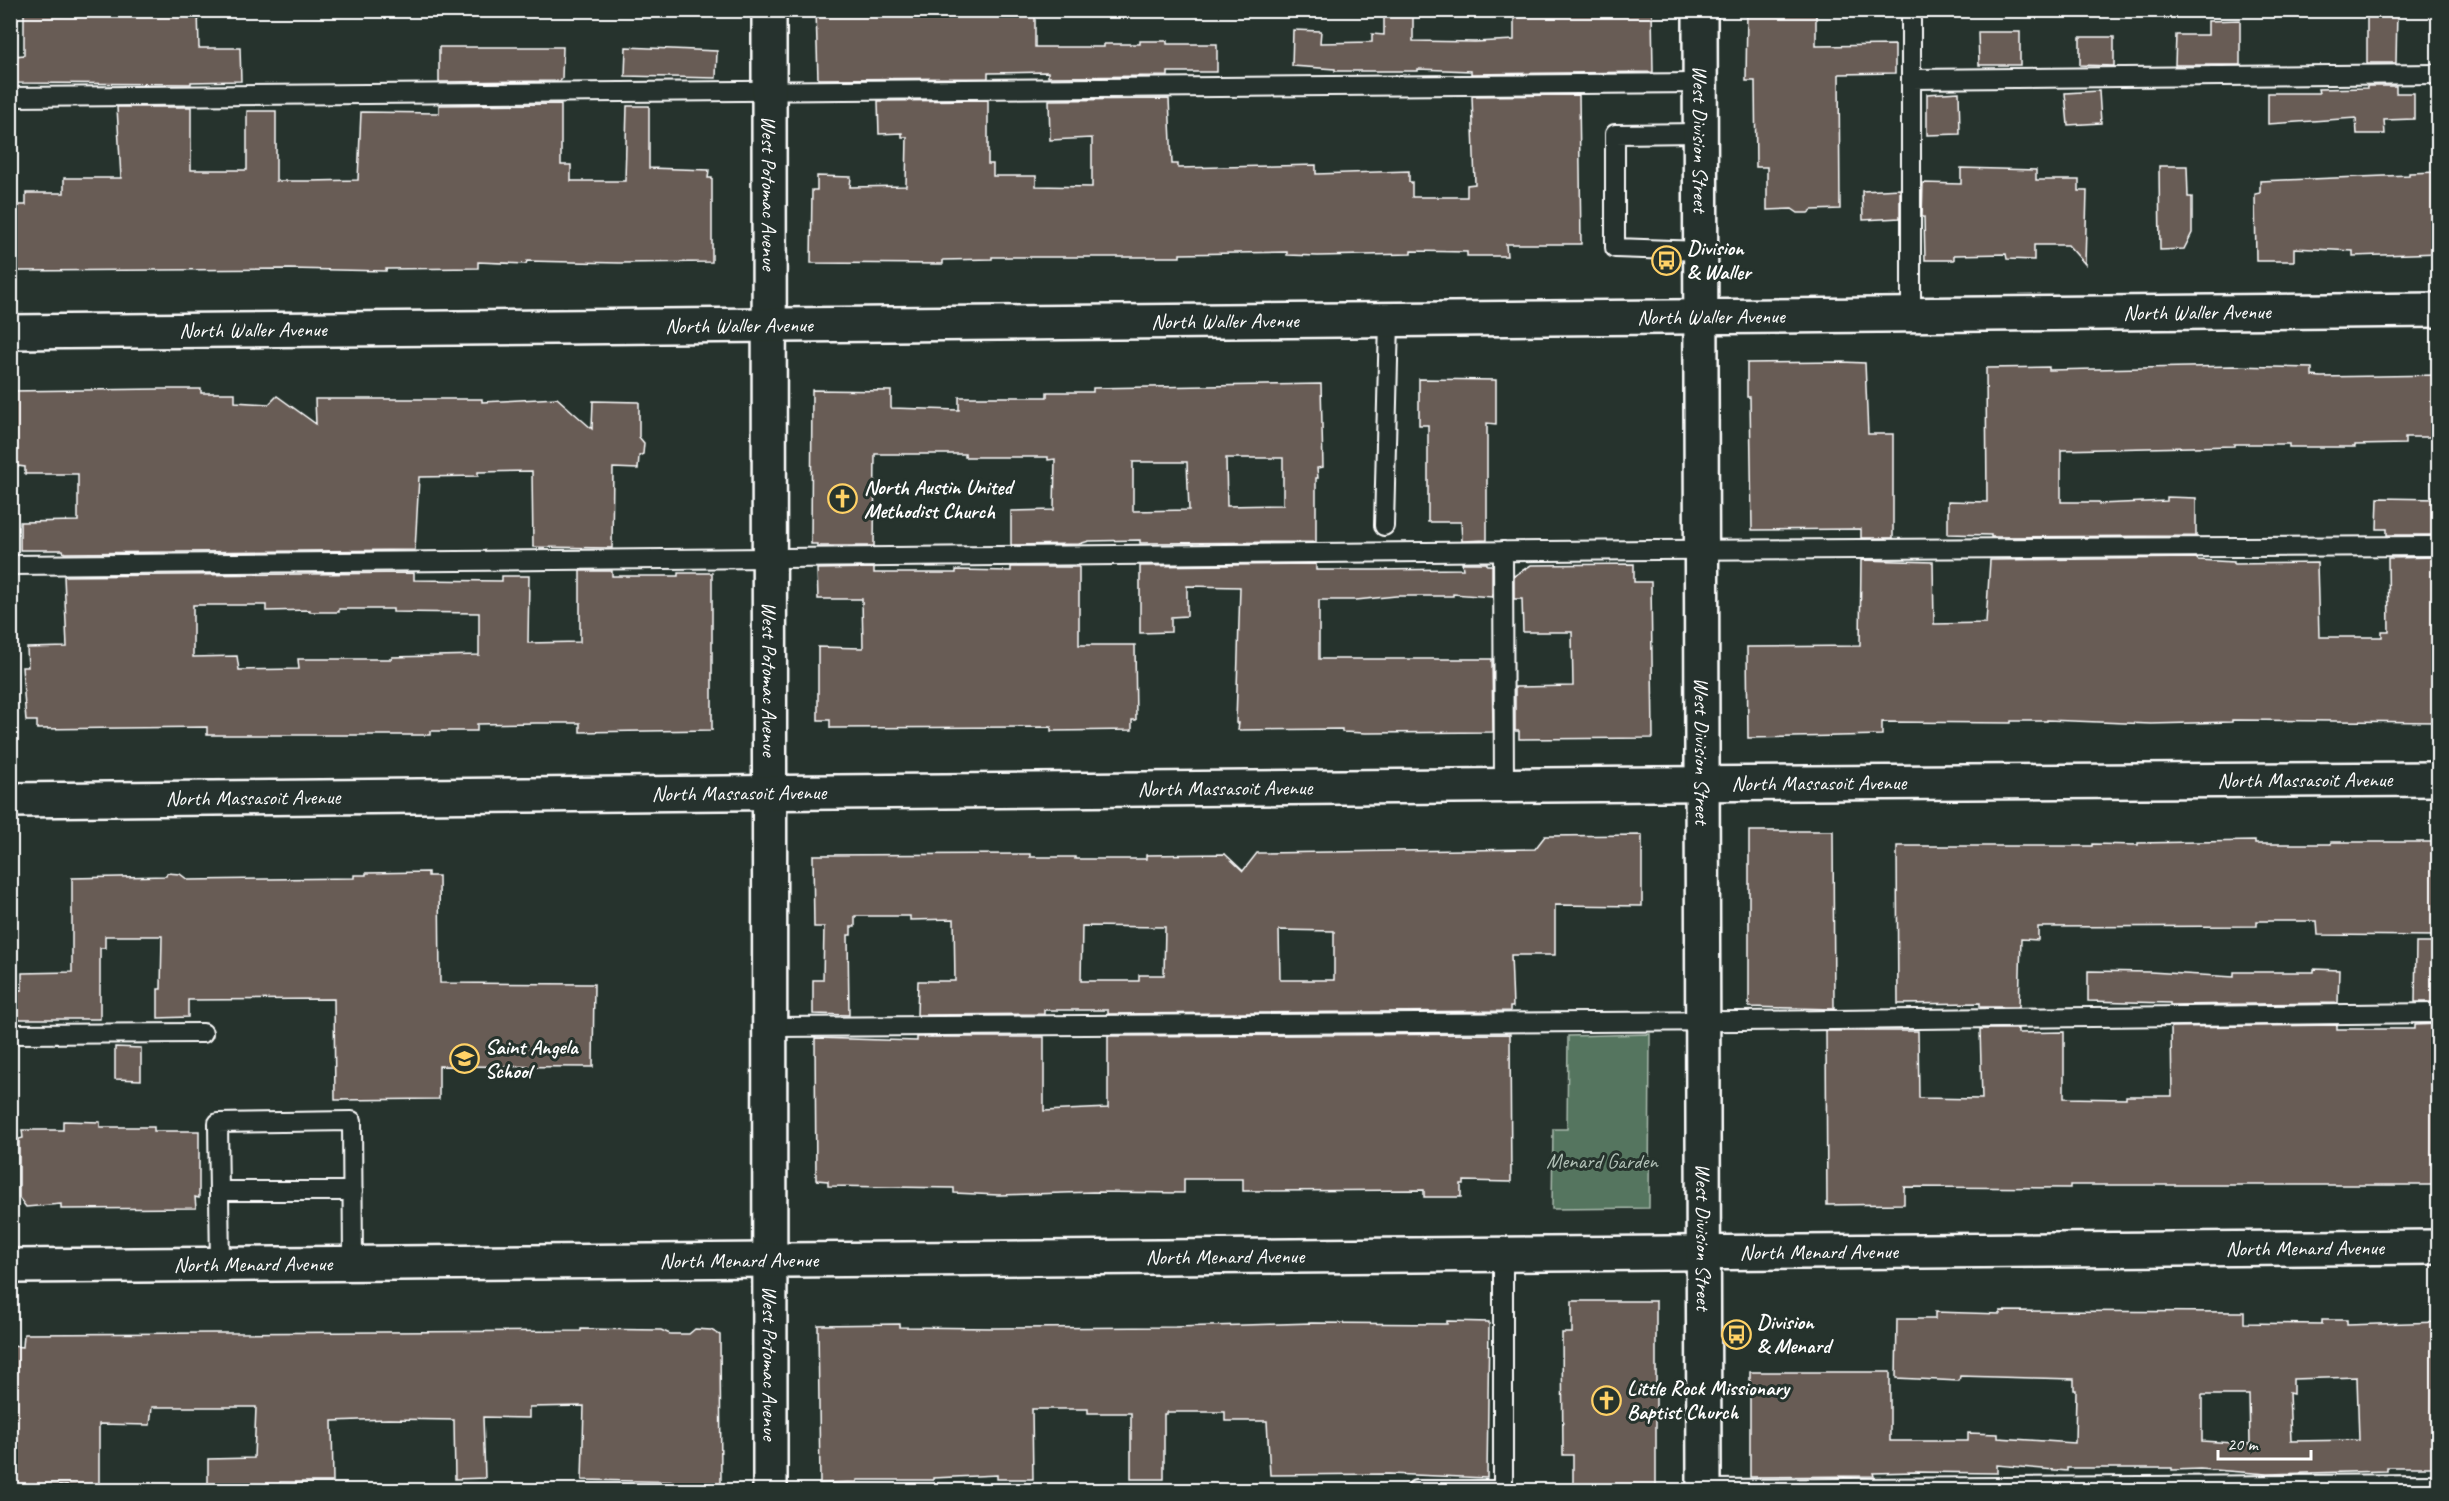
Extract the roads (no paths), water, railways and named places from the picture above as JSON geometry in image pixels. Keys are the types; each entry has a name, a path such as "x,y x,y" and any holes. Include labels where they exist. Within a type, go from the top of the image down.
{"street":[{"name":"West Potomac Avenue","path":"769,10 770,1491"},
{"name":"West Division Street","path":"1700,10 1704,1490"},
{"name":"North Waller Avenue","path":"10,332 2439,310"},
{"name":"North Massasoit Avenue","path":"10,800 2439,779"},
{"name":"North Menard Avenue","path":"10,1266 2439,1247"}],"lane":[{"path":"1911,10 1911,315"},
{"path":"1911,79 2439,74"},
{"path":"10,97 1700,83"},
{"path":"1700,133 1615,134 1615,248 1701,251"},
{"path":"1384,526 1389,320"},
{"path":"10,565 2439,546"},
{"path":"1503,552 1504,786"},
{"path":"770,1027 1703,1022 2439,1013"},
{"path":"10,1034 203,1033"},
{"path":"220,1265 218,1123 352,1121 353,1264"},
{"path":"219,1191 353,1191"},
{"path":"1416,1491 1503,1490 1503,1255"},
{"path":"1704,1490 2439,1484"}],"place":[{"name":"Division & Waller","path":"1666,260"},
{"name":"North Austin United Methodist Church","path":"843,499"},
{"name":"Saint Angela School","path":"464,1059"},
{"name":"Division & Menard","path":"1736,1334"},
{"name":"Little Rock Missionary Baptist Church","path":"1606,1400"}],"park label":[{"name":"Menard Garden","path":"1602,1161"}]}
